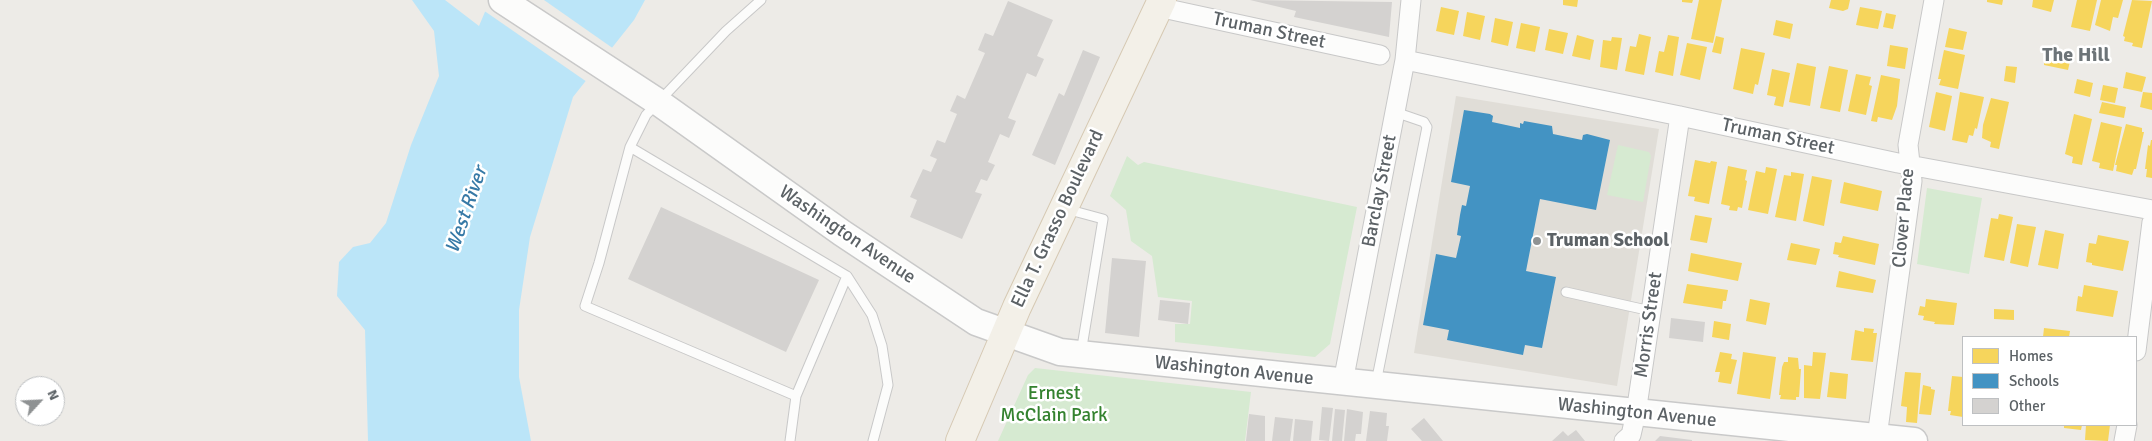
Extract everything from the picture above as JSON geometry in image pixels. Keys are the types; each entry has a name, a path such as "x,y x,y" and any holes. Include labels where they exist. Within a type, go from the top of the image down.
{"main road":[{"name":"Washington Avenue","path":"502,0 658,102 842,233 976,322 1060,352 1081,356 1636,413 1755,429 1914,441"},
{"name":"Ella T. Grasso Boulevard","path":"960,441 1006,333 1063,208 1160,4"}],"street":[{"name":"Barclay Street","path":"1343,382 1405,60 1411,0"},
{"name":"Clover Place","path":"1866,438 1912,181 1908,145 1934,0"},
{"name":"Truman Street","path":"1160,4 1380,55"},
{"name":"Truman Street","path":"1405,60 1680,116 1911,166 2152,210"},
{"name":"Morris Street","path":"1624,441 1631,434 1636,413 1680,116"},
{"path":"2137,343 2152,222"},
{"path":"2124,441 2126,426"}],"lane":[{"path":"761,0 726,31 646,115 630,147 599,263 585,306 796,396"},
{"path":"1375,385 1427,128 1424,122 1395,112"},
{"path":"630,147 847,276 872,315 882,346 888,385 873,441"},
{"path":"1063,208 1103,219 1081,356"},
{"path":"790,441 796,396 847,276"},
{"path":"1566,292 1651,311"}],"shaded area":[{"name":"Truman School","path":"1456,96 1659,129 1617,386 1414,353"}],"green space":[{"path":"1618,145 1649,152 1651,156 1643,202 1607,195"},
{"path":"1127,156 1138,165 1144,162 1357,207 1330,344 1315,357 1175,342 1175,324 1190,324 1192,301 1158,297 1152,256 1131,241 1126,210 1110,196"},
{"path":"1927,188 1982,198 1969,274 1917,264"},
{"name":"Ernest McClain Park","path":"1035,368 1251,392 1245,441 998,441 1028,375"}],"water":[{"name":"West River","path":"412,0 445,0 479,26 490,0 645,0 634,20 573,97 530,237 519,310 519,377 531,441 368,441 365,330 337,296 339,262 353,247 370,243 386,223 411,145 439,76 434,31"}],"pier":[{"path":"488,0 544,0 614,49 587,82 483,10"}],"building: Homes":[{"path":"1563,0 1578,0 1577,7 1563,5"},
{"path":"1682,0 1693,0 1692,3 1682,2"},
{"path":"1699,0 1722,0 1713,43 1691,39"},
{"path":"1831,0 1850,0 1848,9 1843,11 1829,8"},
{"path":"1987,0 2003,0 2002,5 1987,2"},
{"path":"2033,0 2054,0 2051,12 2032,7"},
{"path":"2077,0 2097,0 2090,31 2071,27"},
{"path":"2101,0 2123,0 2118,18 2113,17 2110,31 2095,25"},
{"path":"2132,0 2152,1 2142,48 2132,46 2133,43 2124,41 2125,37 2123,36"},
{"path":"1441,7 1459,11 1454,35 1436,31"},
{"path":"1860,7 1882,11 1878,29 1856,25"},
{"path":"1467,12 1485,16 1480,40 1463,36"},
{"path":"1886,13 1896,15 1893,29 1883,27"},
{"path":"1495,18 1513,22 1508,46 1491,42"},
{"path":"1776,20 1793,24 1790,39 1773,35"},
{"path":"1521,23 1540,27 1535,52 1516,48"},
{"path":"1949,28 1967,32 1963,50 1945,47"},
{"path":"1549,29 1568,33 1563,54 1545,50"},
{"path":"1639,34 1651,37 1644,75 1625,71 1630,46 1636,47"},
{"path":"1577,35 1594,40 1590,60 1572,56"},
{"path":"1668,35 1679,37 1673,76 1655,72 1659,51 1664,52"},
{"path":"1716,36 1724,38 1721,54 1712,52"},
{"path":"1612,37 1622,38 1617,70 1600,67 1603,40 1611,41"},
{"path":"1687,43 1707,47 1700,80 1680,75"},
{"path":"1890,45 1908,48 1905,69 1887,66"},
{"path":"1741,48 1765,53 1758,85 1755,84 1753,94 1733,89"},
{"path":"1944,50 1965,55 1958,89 1939,85 1941,79 1938,79"},
{"path":"2045,51 2071,57 2068,70 2044,65"},
{"path":"1797,63 1816,67 1810,106 1789,102"},
{"path":"1829,66 1848,70 1840,112 1820,108"},
{"path":"2006,66 2017,67 2015,83 2004,81"},
{"path":"1772,69 1790,73 1783,107 1774,105 1776,97 1767,95"},
{"path":"2126,72 2146,77 2142,92 2123,88"},
{"path":"1856,74 1871,77 1869,85 1872,86 1866,115 1848,111"},
{"path":"1881,75 1900,79 1897,106 1892,120 1878,117 1877,122 1871,121"},
{"path":"2077,79 2093,83 2090,97 2074,93"},
{"path":"2103,85 2118,88 2115,103 2100,100"},
{"path":"1936,92 1952,96 1945,131 1929,127"},
{"path":"1960,92 1984,97 1977,129 1975,128 1973,136 1969,135 1967,143 1952,140"},
{"path":"2143,92 2152,93 2152,110 2140,107"},
{"path":"1991,98 2009,102 1999,149 1990,147 1991,142 1982,138 1983,125"},
{"path":"2102,102 2126,107 2124,118 2099,113"},
{"path":"2074,114 2092,119 2082,165 2072,163 2073,157 2065,154"},
{"path":"2101,122 2122,127 2113,171 2099,168 2100,163 2092,161"},
{"path":"2126,124 2142,128 2142,132 2144,132 2136,169 2134,169 2132,175 2116,171 2117,165 2115,165"},
{"path":"2151,140 2152,178 2146,177 2147,169 2145,169 2148,145 2150,146"},
{"path":"1695,160 1710,163 1711,161 1717,162 1709,204 1694,201 1695,197 1688,196"},
{"path":"1728,166 1747,170 1742,208 1738,207 1737,211 1729,210 1730,206 1721,204"},
{"path":"1766,167 1777,169 1768,214 1748,210 1756,171 1765,173"},
{"path":"1791,172 1804,174 1796,221 1775,217 1784,175 1791,176"},
{"path":"1812,176 1832,180 1824,226 1803,221"},
{"path":"1844,182 1882,191 1878,211 1840,203"},
{"path":"1999,214 2013,217 2004,261 1984,257 1991,218 1998,219"},
{"path":"1695,215 1712,218 1707,243 1690,240"},
{"path":"2017,224 2036,227 2028,267 2010,263"},
{"path":"2045,230 2064,234 2058,269 2038,265"},
{"path":"2098,235 2129,241 2123,271 2086,262 2089,243 2096,244"},
{"path":"1843,236 1879,244 1875,265 1838,257 1839,255 1833,254 1835,242 1841,243"},
{"path":"1791,243 1820,249 1816,265 1787,260"},
{"path":"1691,253 1742,263 1738,281 1688,271"},
{"path":"1839,271 1876,280 1873,293 1836,287"},
{"path":"1687,284 1728,290 1722,309 1683,303"},
{"path":"2084,285 2118,291 2113,317 2076,311 2078,296 2082,297"},
{"path":"1750,299 1770,303 1766,325 1746,321"},
{"path":"1926,299 1957,303 1954,325 1934,324 1935,322 1923,320 1924,316 1918,315 1920,306 1925,307"},
{"path":"1994,309 2014,310 2014,320 1994,319"},
{"path":"1714,321 1731,324 1729,340 1712,337"},
{"path":"1864,328 1874,329 1873,333 1877,333 1873,362 1851,360 1855,330 1864,332"},
{"path":"2044,328 2070,331 2069,336 2043,336"},
{"path":"1720,352 1732,354 1731,359 1737,360 1731,384 1718,382 1720,372 1715,372"},
{"path":"1743,352 1776,357 1770,399 1737,394"},
{"path":"1813,352 1826,353 1820,399 1804,398 1804,365 1812,366"},
{"path":"1788,357 1798,358 1799,369 1801,369 1799,397 1796,397 1796,400 1780,399 1781,395 1779,395 1782,367 1784,362 1788,362"},
{"path":"1830,372 1848,374 1846,399 1827,397"},
{"path":"1905,372 1921,373 1917,423 1906,422 1907,407 1901,406"},
{"path":"1952,376 1962,377 1962,417 1950,415 1951,411 1948,411"},
{"path":"1923,385 1935,390 1931,415 1919,414"},
{"path":"2064,426 2082,426 2081,430 2064,428"},
{"path":"2086,426 2110,426 2108,441 2085,440"}],"building: Schools":[{"path":"1464,110 1490,114 1493,116 1492,122 1520,128 1520,123 1523,124 1524,121 1552,126 1553,134 1582,140 1583,135 1587,134 1610,140 1596,210 1540,199 1526,271 1556,277 1542,348 1525,345 1523,355 1447,340 1449,330 1423,325 1436,254 1456,258 1461,236 1457,235 1460,215 1462,205 1466,206 1470,186 1451,182"}],"building: Other":[{"path":"1250,0 1392,2 1389,37 1294,17 1296,11"},
{"path":"1008,1 1053,20 1037,56 1044,59 1036,77 1027,73 1008,118 1016,121 1009,138 1000,134 988,162 995,165 987,181 981,179 975,192 982,194 962,239 910,217 917,200 910,197 923,169 931,172 937,159 930,156 937,140 945,143 957,114 950,111 957,95 965,99 985,53 978,50 985,33 993,36"},
{"path":"1083,50 1100,57 1055,165 1032,155 1059,93 1064,96"},
{"path":"661,207 819,280 786,352 628,279"},
{"path":"1112,258 1146,261 1139,337 1105,333"},
{"path":"1160,300 1190,303 1188,324 1158,320"},
{"path":"1671,318 1705,322 1703,342 1669,338"},
{"path":"1322,407 1333,408 1329,441 1319,440"},
{"path":"1335,409 1345,410 1342,441 1332,441"},
{"path":"1347,409 1363,412 1361,434 1356,434 1355,441 1344,441"},
{"path":"1370,411 1387,413 1386,426 1389,426 1387,441 1366,441"},
{"path":"1249,414 1265,416 1265,441 1246,441"},
{"path":"1275,417 1293,419 1290,441 1272,441"},
{"path":"1424,418 1443,441 1422,441 1411,429"},
{"path":"1295,419 1313,421 1311,441 1293,441"},
{"path":"1576,430 1585,441 1552,441 1563,431 1568,436"},
{"path":"1660,436 1692,440 1692,441 1655,441"}],"place":[{"name":"Truman School","path":"1537,241"}],"district":[{"name":"The Hill","path":"2076,56"}]}
